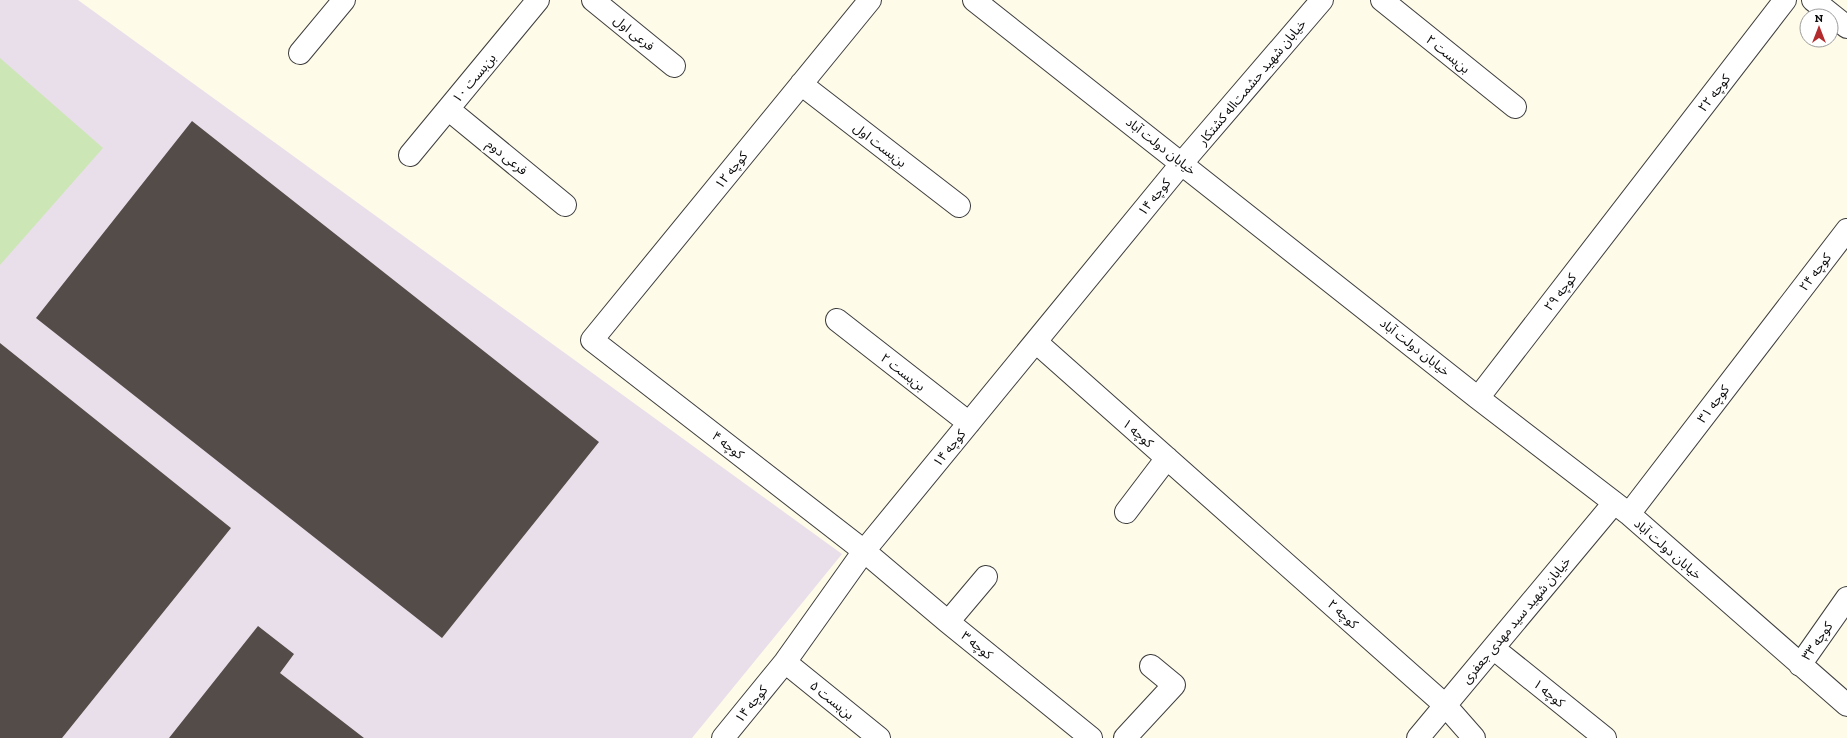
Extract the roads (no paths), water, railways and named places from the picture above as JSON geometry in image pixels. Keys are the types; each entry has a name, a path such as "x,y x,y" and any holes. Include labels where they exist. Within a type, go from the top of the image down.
{"street":[{"path":"300,54 344,0"},
{"name":"بن‌بست ۱۰","path":"410,155 538,0"},
{"name":"فرعی اول","path":"594,0 674,66"},
{"name":"کوچه ۱۲","path":"592,340 870,0"},
{"name":"خیابان دولت آباد","path":"974,0 1478,398 1622,509 1847,705"},
{"name":"خیابان شهید حشمت‌اله کشتکار","path":"1182,163 1322,0"},
{"name":"بن‌بست ۲","path":"1382,0 1515,107"},
{"name":"کوچه ۲۲","path":"1642,185 1785,0"},
{"path":"1814,0 1847,27"},
{"name":"بن‌بست اول","path":"802,84 959,206"},
{"name":"فرعی دوم","path":"448,109 565,205"},
{"name":"کوچه ۱۴","path":"723,738 785,662 864,551 1182,163"},
{"name":"کوچه ۲۹","path":"1478,398 1642,185"},
{"name":"کوچه ۲۴","path":"1798,294 1847,230"},
{"name":"کوچه ۳۱","path":"1622,509 1798,294"},
{"name":"بن‌بست ۲","path":"837,320 969,423"},
{"name":"کوچه ۴","path":"592,340 864,551"},
{"name":"کوچه ۱","path":"1036,342 1241,523"},
{"path":"1126,512 1167,458"},
{"name":"خیابان شهید سید مهدی جعفری","path":"1418,738 1492,648 1622,509"},
{"name":"کوچه ۲","path":"1241,523 1445,705"},
{"name":"کوچه ۳","path":"864,551 948,622 1091,738"},
{"path":"948,622 986,577"},
{"name":"کوچه ۳۳","path":"1800,664 1847,598"},
{"name":"کوچه ۱","path":"1492,648 1605,738"},
{"name":"بن‌بست ۵","path":"785,662 879,738"},
{"path":"1125,738 1174,685 1150,666"},
{"path":"1445,705 1474,738"}]}
